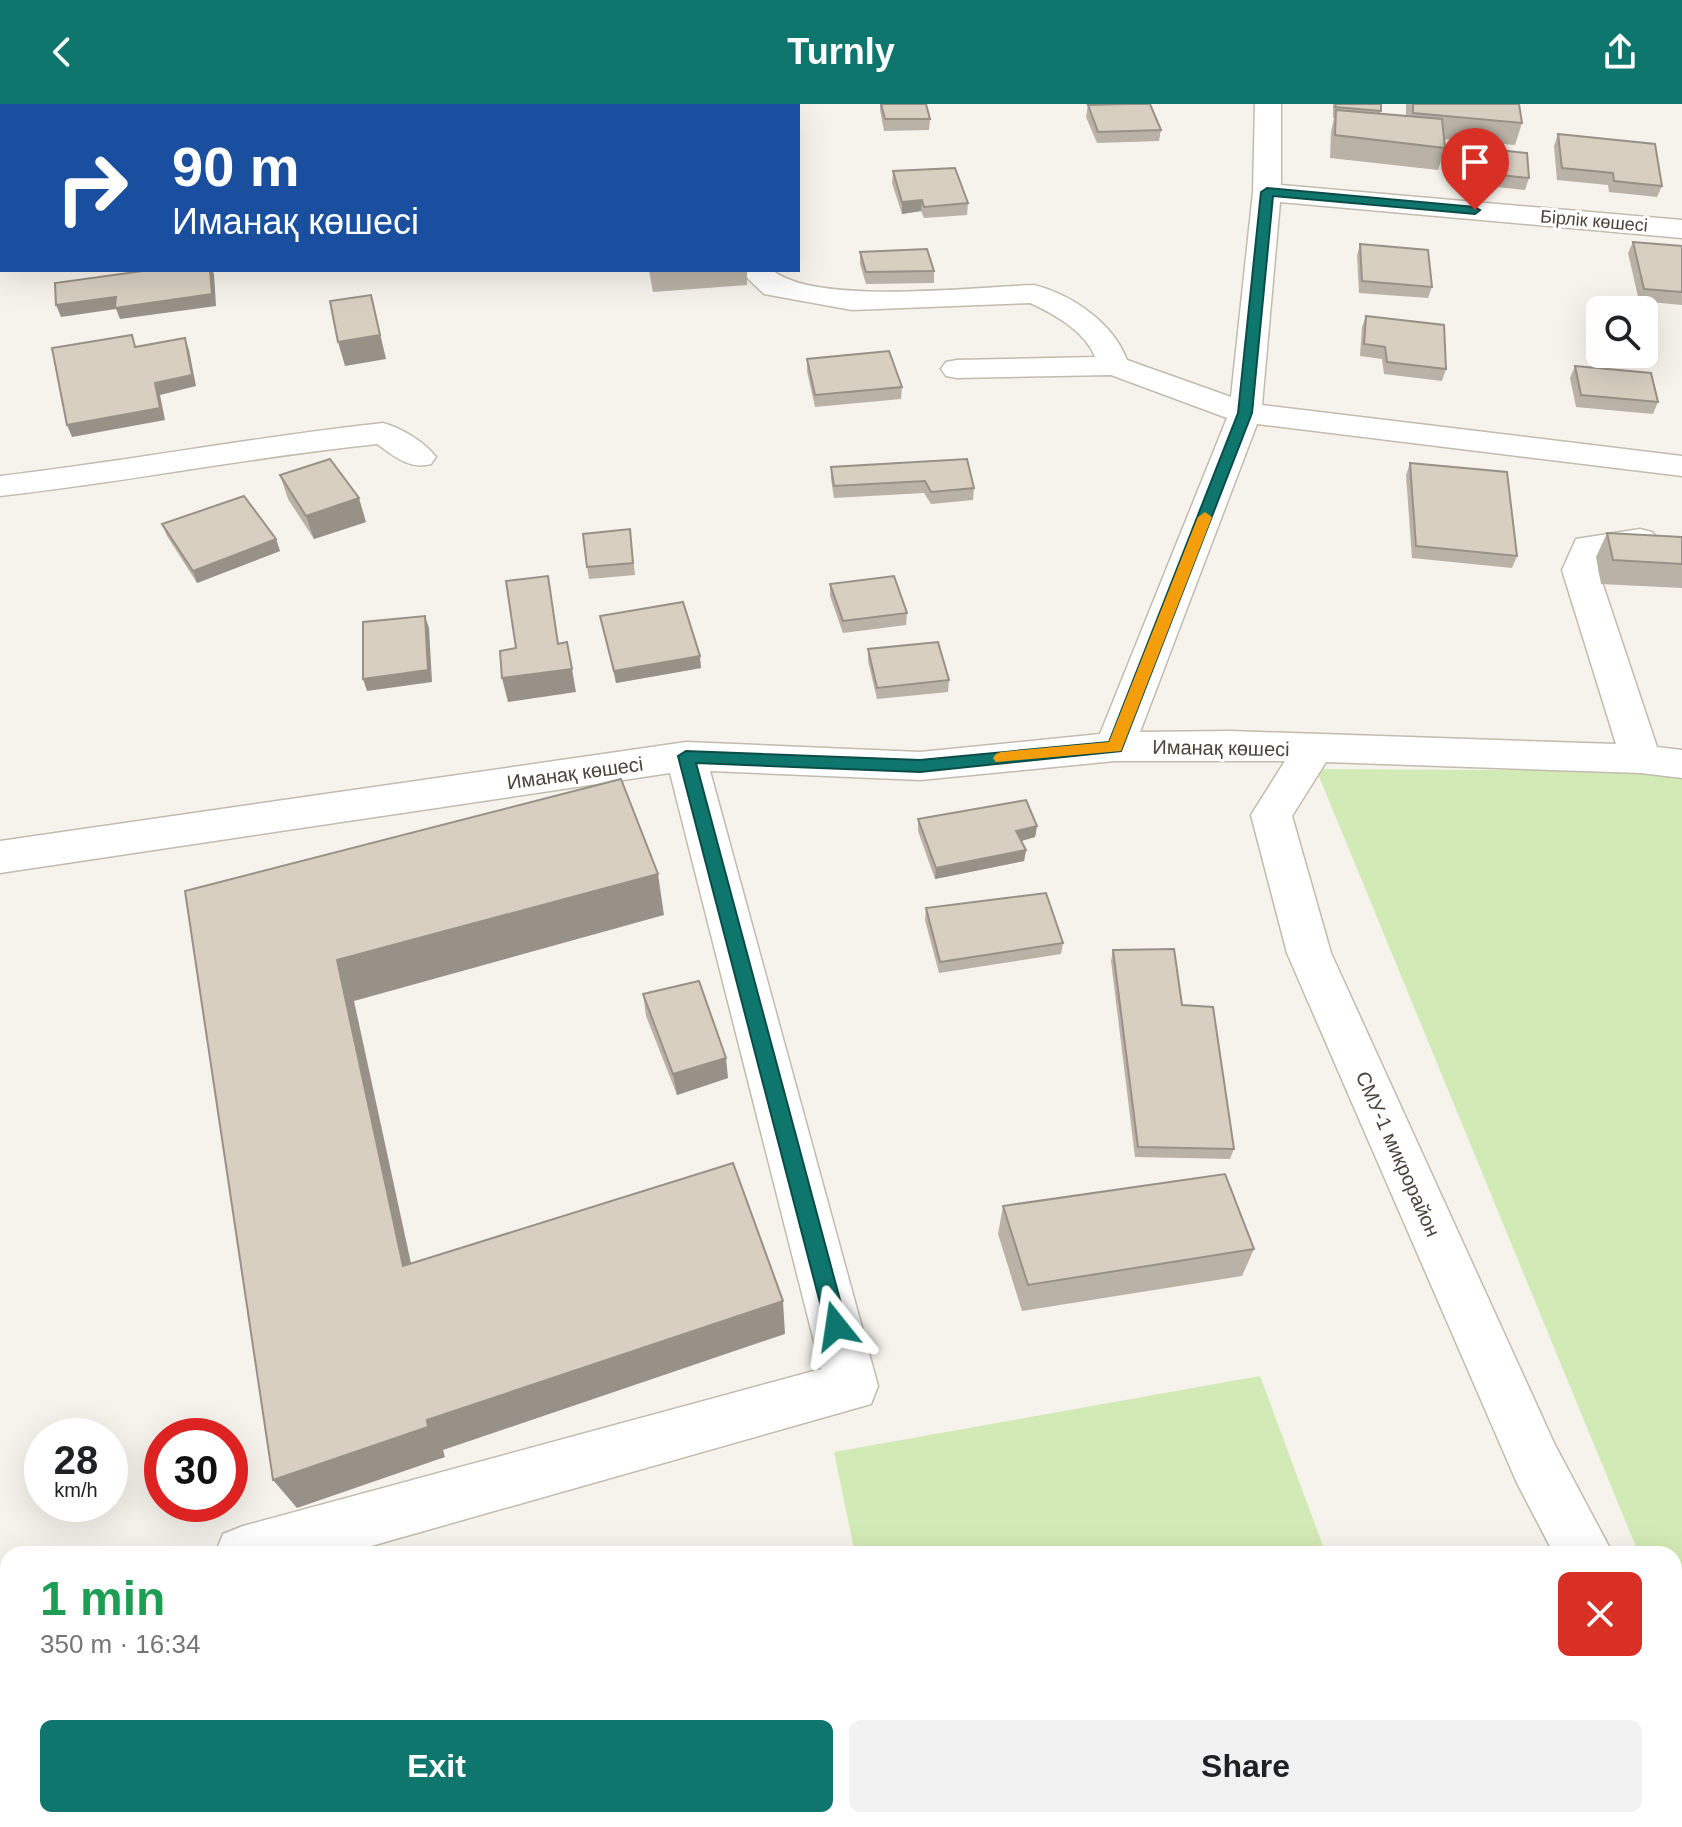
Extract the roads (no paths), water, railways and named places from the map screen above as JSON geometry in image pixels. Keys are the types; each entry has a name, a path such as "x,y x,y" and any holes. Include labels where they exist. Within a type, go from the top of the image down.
{"street":[{"path":"1115,747 1245,413 1267,192 1268,104"},
{"name":"Бірлік көшесі","path":"1267,192 1682,229"},
{"path":"756,272 775,288 852,301 1034,294 1066,308 1106,345 1114,366"},
{"path":"957,369 1114,366 1245,413 1682,466"},
{"path":"0,486 107,474 310,441 383,433 419,457"},
{"path":"1640,540 1588,547 1580,570 1641,759"},
{"name":"Иманақ көшесі","path":"0,857 686,756 920,766 1115,747 1230,745 1641,759 1682,764"},
{"name":"СМУ-1 микрорайон","path":"1314,749 1271,815 1309,953 1536,1464 1581,1546"},
{"path":"272,1546 852,1386 686,756"}]}
